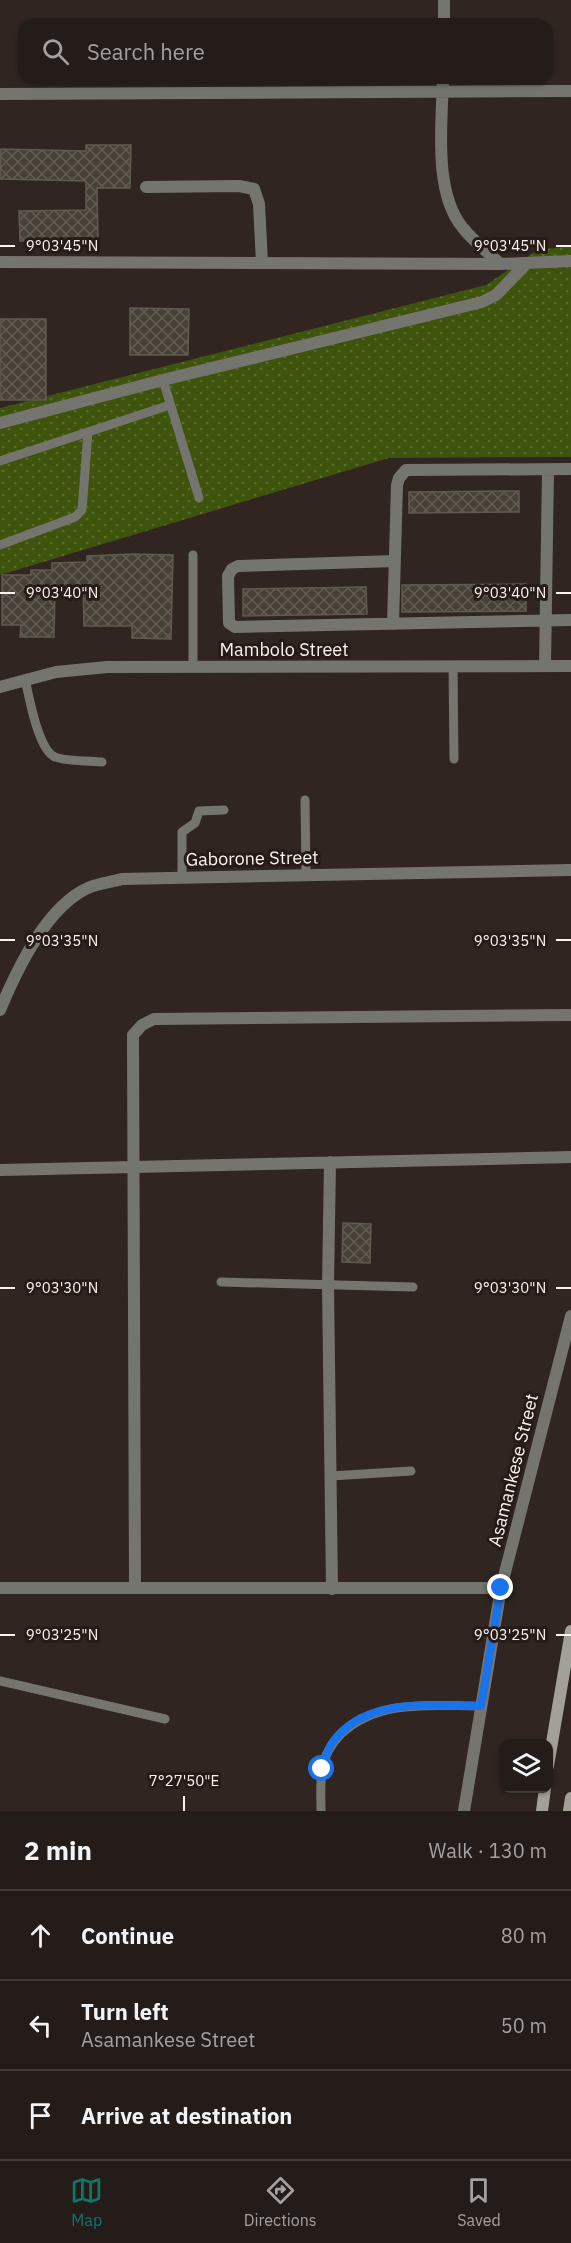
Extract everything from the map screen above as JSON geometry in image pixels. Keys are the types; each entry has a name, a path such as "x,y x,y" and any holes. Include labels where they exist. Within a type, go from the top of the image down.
{"main road":[{"path":"553,1741 571,1631"},
{"path":"542,1811 544,1793"},
{"path":"569,1811 571,1798"}],"street":[{"path":"444,0 444,18"},
{"path":"443,84 442,171 447,202 463,228 500,264"},
{"path":"0,94 571,91"},
{"path":"146,187 239,186 254,189 259,204 262,263"},
{"path":"0,261 500,264 571,261"},
{"path":"0,423 163,380 482,302 496,295 526,264"},
{"path":"393,624 397,485 399,478 406,470 571,470"},
{"path":"545,666 548,470"},
{"path":"395,561 238,566 232,569 228,576 230,623 235,627 571,620"},
{"name":"Mambolo Street","path":"0,687 56,672 107,667 571,666"},
{"name":"Gaborone Street","path":"0,1010 13,979 36,939 62,906 90,887 122,879 571,870"},
{"path":"135,1587 133,1035 142,1025 154,1019 571,1015"},
{"path":"0,1170 571,1157"},
{"path":"330,1162 328,1286 332,1589"},
{"name":"Asamankese Street","path":"464,1811 501,1588 571,1316"},
{"path":"0,1588 501,1588"}],"lane":[{"path":"163,380 199,498"},
{"path":"0,461 170,405"},
{"path":"0,545 75,517 82,510 88,432"},
{"path":"193,555 193,667"},
{"path":"453,666 454,759"},
{"path":"25,679 40,736 46,749 55,757 102,762"},
{"path":"306,800 306,875"},
{"path":"182,878 183,832 195,823 199,811 224,810"},
{"path":"222,1282 413,1287"},
{"path":"331,1476 411,1471"},
{"path":"0,1681 165,1719"},
{"path":"321,1811 322,1769 332,1743 351,1725 372,1713 398,1707 481,1706"}],"green space":[{"path":"571,246 571,457 389,458 0,575 0,408 486,285 538,250"}],"building":[{"path":"86,145 131,145 130,188 97,188 98,240 20,241 19,211 86,210 86,181 0,179 1,149 86,151"},
{"path":"130,308 189,309 188,355 130,355"},
{"path":"0,319 46,319 46,400 0,400"},
{"path":"519,491 519,512 409,513 409,492"},
{"path":"173,555 171,639 132,638 132,626 84,626 83,586 55,586 54,637 20,637 21,625 2,625 2,575 31,575 31,570 52,570 52,563 87,562 87,556"},
{"path":"526,584 526,611 402,612 402,585"},
{"path":"366,587 367,614 243,616 243,589"},
{"path":"343,1223 371,1224 370,1263 342,1262"}],"route":[{"path":"322,1769 332,1743 351,1725 372,1713 398,1707 481,1706 501,1588"}]}
